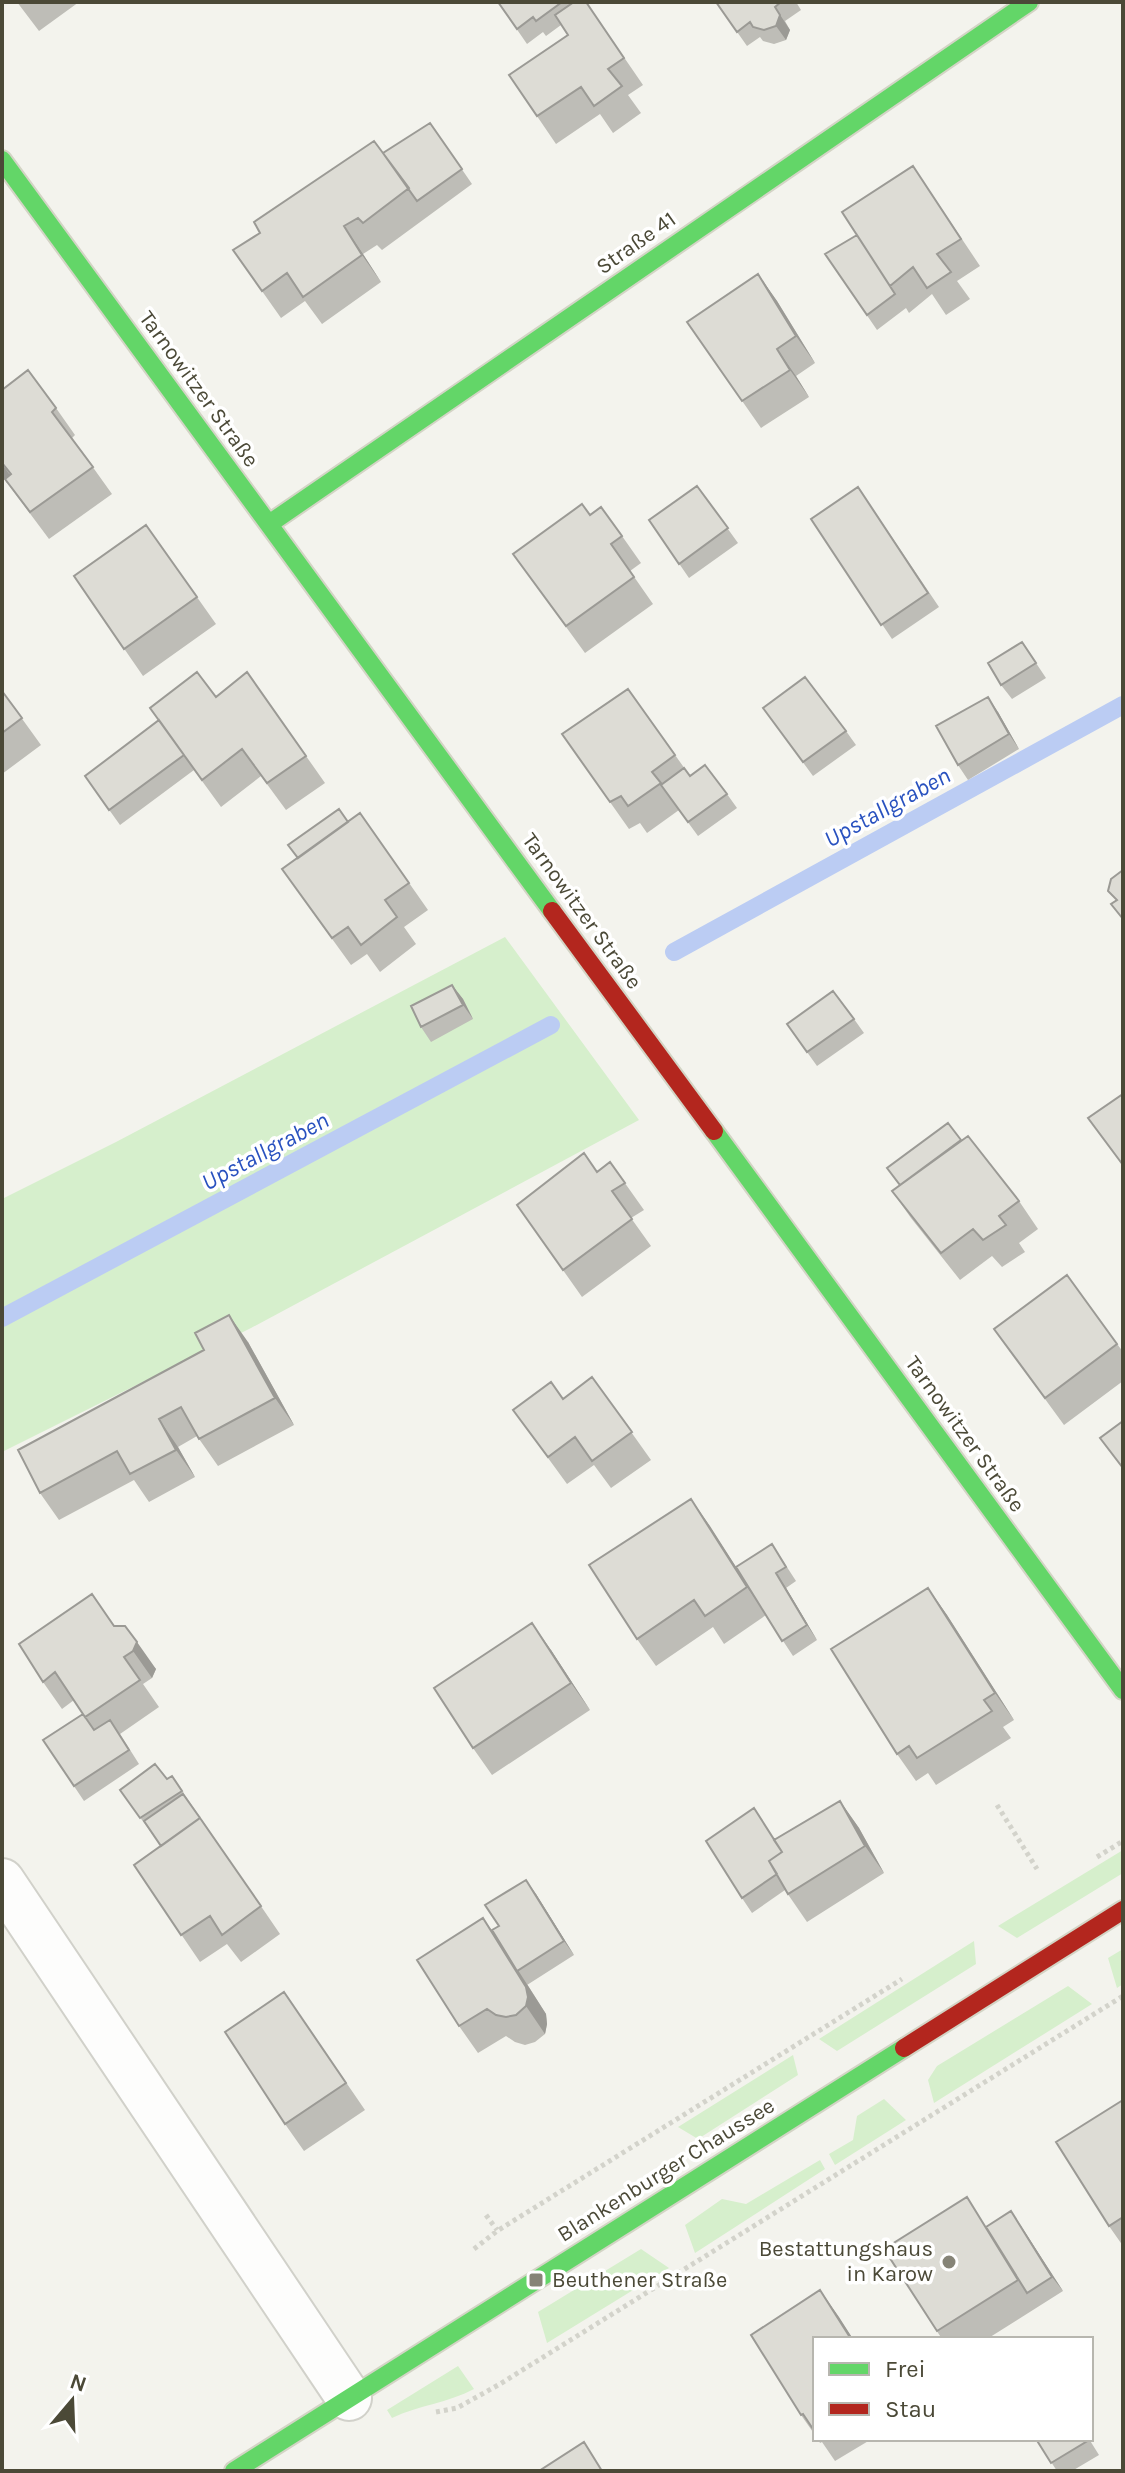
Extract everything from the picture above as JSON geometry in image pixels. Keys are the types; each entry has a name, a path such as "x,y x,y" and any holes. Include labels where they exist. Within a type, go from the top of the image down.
{"street":[{"name":"Straße 41","path":"269,524 1029,2"},
{"name":"Tarnowitzer Straße","path":"2,160 1123,1690"},
{"path":"2,1881 349,2398"},
{"name":"Blankenburger Chaussee","path":"256,2465 349,2398 1123,1910"}],"path":[{"path":"997,1805 1037,1869"},
{"path":"429,2414 457,2408 500,2384 1123,1996"},
{"path":"486,2215 505,2242"}],"green space":[{"path":"505,937 639,1120 251,1328 2,1452 2,1199"},
{"path":"1123,1850 1123,1873 1017,1938 998,1926"},
{"path":"974,1941 976,1964 837,2051 819,2039"},
{"path":"1123,1949 1123,1984 1117,1988 1108,1958"},
{"path":"1068,1986 1092,2004 934,2103 928,2080 937,2066"},
{"path":"793,2055 798,2075 698,2139 678,2127"},
{"path":"884,2099 906,2120 835,2165 829,2154 853,2140 857,2116"},
{"path":"820,2160 825,2169 695,2253 685,2225 722,2199 746,2204"},
{"path":"641,2249 669,2268 547,2343 538,2312"},
{"path":"458,2366 474,2389 392,2418 387,2410"}],"building":[{"path":"498,2 562,2 536,21 533,17 517,29"},
{"path":"574,2 586,2 624,58 608,69 622,86 594,106 581,87 537,116 509,75 568,35 555,15"},
{"path":"716,2 781,2 775,7 780,15 776,26 764,30 753,27 750,22 737,32"},
{"path":"430,123 462,169 417,201 383,153"},
{"path":"374,141 409,188 363,223 358,218 344,226 362,255 303,297 287,273 262,291 233,250 260,233 254,222"},
{"path":"913,166 961,239 937,254 951,272 927,288 913,267 890,286 842,212"},
{"path":"857,235 895,294 867,315 825,254"},
{"path":"758,274 796,336 777,349 790,370 742,401 687,322"},
{"path":"28,370 56,408 52,412 93,467 30,512 5,479 11,474 2,463 2,390"},
{"path":"697,486 728,528 679,564 649,520"},
{"path":"858,487 928,593 881,625 811,519"},
{"path":"582,504 590,515 601,507 622,536 611,544 634,577 566,626 513,554"},
{"path":"146,525 197,597 124,649 74,576"},
{"path":"1022,642 1036,663 1001,685 988,663"},
{"path":"197,672 216,697 247,672 306,756 267,783 242,749 202,780 150,708"},
{"path":"805,677 846,731 803,762 763,708"},
{"path":"628,689 675,755 652,772 661,783 628,806 621,796 610,802 562,734"},
{"path":"2,691 22,718 2,733"},
{"path":"988,697 1009,734 958,765 936,726"},
{"path":"159,720 184,755 109,810 85,776"},
{"path":"705,765 727,794 688,822 661,785 684,768 690,776"},
{"path":"339,809 348,822 298,858 288,845"},
{"path":"360,813 409,883 385,900 397,917 361,945 348,927 332,938 282,869"},
{"path":"1123,870 1123,919 1111,904 1117,900 1108,891 1111,879"},
{"path":"452,985 463,1005 421,1027 411,1006"},
{"path":"833,991 854,1019 807,1052 787,1024"},
{"path":"1123,1094 1123,1165 1088,1118"},
{"path":"948,1123 961,1140 900,1185 887,1168"},
{"path":"968,1136 1019,1201 999,1216 1006,1225 983,1240 973,1229 941,1253 892,1191"},
{"path":"584,1153 597,1172 610,1162 625,1183 612,1191 632,1219 563,1270 517,1205"},
{"path":"1067,1275 1117,1344 1045,1398 994,1329"},
{"path":"229,1315 275,1398 199,1439 181,1407 159,1419 176,1450 130,1474 117,1451 40,1493 18,1450 204,1350 195,1333"},
{"path":"592,1377 632,1432 592,1461 575,1437 548,1457 513,1410 551,1382 563,1399"},
{"path":"1123,1421 1123,1468 1100,1438"},
{"path":"691,1499 747,1587 705,1616 694,1600 637,1639 589,1565"},
{"path":"772,1544 786,1567 776,1573 807,1625 782,1641 736,1567"},
{"path":"928,1588 995,1693 984,1700 992,1711 917,1758 909,1746 897,1754 831,1649"},
{"path":"92,1594 114,1626 125,1626 137,1642 133,1651 124,1657 140,1680 85,1717 55,1672 43,1682 19,1644"},
{"path":"532,1623 571,1683 473,1748 434,1688"},
{"path":"83,1714 94,1730 110,1720 129,1750 74,1786 43,1740"},
{"path":"155,1764 167,1779 172,1776 182,1791 140,1818 120,1790"},
{"path":"183,1794 200,1818 161,1846 144,1821"},
{"path":"840,1801 865,1846 788,1894 769,1861 782,1852 774,1840"},
{"path":"754,1808 782,1852 769,1861 777,1874 742,1898 706,1841"},
{"path":"200,1818 261,1906 222,1935 210,1916 181,1935 134,1865"},
{"path":"526,1880 564,1941 517,1971 492,1930 499,1926 485,1905"},
{"path":"483,1918 526,1987 526,2006 516,2015 506,2017 487,2009 459,2026 417,1960"},
{"path":"284,1992 346,2083 285,2124 225,2032"},
{"path":"1123,2100 1123,2217 1109,2226 1056,2142"},
{"path":"967,2197 1018,2280 937,2331 884,2249"},
{"path":"1011,2211 1052,2277 1027,2293 986,2227"},
{"path":"820,2290 850,2337 813,2337 813,2429 801,2415 751,2335"},
{"path":"1037,2441 1087,2441 1051,2463"},
{"path":"584,2442 602,2471 539,2471"}],"waterway":[{"name":"Upstallgraben","path":"674,952 1123,705"},
{"name":"Upstallgraben","path":"2,1318 551,1025"}],"traffic: fast":[{"path":"269,524 1029,2"},
{"path":"2,160 552,911"},
{"path":"714,1131 1123,1690"},
{"path":"234,2471 904,2048"}],"traffic: jam":[{"path":"552,911 714,1131"},
{"path":"904,2048 1123,1910"}],"place":[{"name":"Bestattungshaus in Karow","path":"949,2262"},
{"name":"Beuthener Straße","path":"536,2280"}]}
